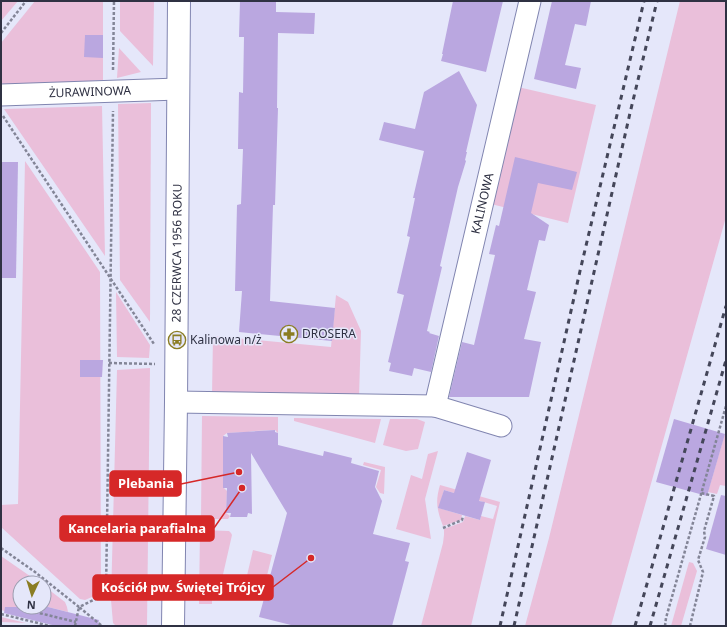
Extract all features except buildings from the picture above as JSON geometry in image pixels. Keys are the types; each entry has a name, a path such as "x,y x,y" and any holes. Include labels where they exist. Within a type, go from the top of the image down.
{"street":[{"name":"28 CZERWCA 1956 ROKU","path":"172,626 176,402 179,1"},
{"name":"KALINOWA","path":"435,406 530,1"},
{"name":"ŻURAWINOWA","path":"1,95 178,88"},
{"path":"176,402 435,406 501,426"}],"path":[{"path":"1,34 26,1"},
{"path":"79,607 106,594 114,1"},
{"path":"1,113 155,346"},
{"path":"110,363 158,364"},
{"path":"665,626 726,406"},
{"path":"690,626 703,572 698,560 705,538 704,531 714,496 701,492"},
{"path":"443,528 462,520 464,516"},
{"path":"1,548 35,572 102,626"},
{"path":"75,626 79,607"},
{"path":"1,614 50,626"},
{"path":"47,615 76,622"}],"shaded area":[{"path":"1,1 18,1 1,21"},
{"path":"35,1 103,1 103,80 17,87 1,83 1,43"},
{"path":"120,1 154,1 153,66 120,31"},
{"path":"680,1 726,1 726,217 611,626 525,626 549,538"},
{"path":"119,48 141,72 117,78"},
{"path":"518,87 596,105 568,223 491,204"},
{"path":"151,103 150,322 120,280 118,104"},
{"path":"102,106 105,256 4,109"},
{"path":"25,161 100,272 101,592 85,600 80,599 1,527 1,505 18,504"},
{"path":"116,292 150,345 149,358 117,357"},
{"path":"336,295 348,302 361,331 359,397 212,395 213,336 331,347"},
{"path":"150,368 147,626 116,626 113,623 111,600 117,370"},
{"path":"202,416 278,417 278,433 275,430 254,431 227,433 223,436 223,487 227,491 226,513 230,516 228,519 201,519"},
{"path":"294,418 381,419 375,443 294,421"},
{"path":"390,419 417,419 425,422 418,449 406,451 383,445"},
{"path":"726,430 726,486 720,485 717,494 708,492"},
{"path":"438,451 425,499 431,539 396,529 411,475 422,479 428,454"},
{"path":"364,462 385,467 384,494 380,493 376,487 381,470 363,465"},
{"path":"440,485 500,502 471,626 421,626 443,543 444,529 463,522 465,516 480,520 481,516 493,519 497,506 444,490 439,508 462,515 461,520 443,526 437,506"},
{"path":"200,530 229,531 232,535 219,592 212,597 212,604 199,604"},
{"path":"253,550 272,555 264,588 245,584"},
{"path":"1,556 28,575 12,575 12,613 1,610"},
{"path":"689,562 693,563 697,571 681,626 671,626"},
{"path":"52,592 65,602 68,612 52,608"},
{"path":"1,617 26,623 1,622"}],"railway":[{"path":"500,626 580,271 644,1"},
{"path":"514,626 630,113 657,1"},
{"path":"635,626 726,306"},
{"path":"650,626 726,360"}],"place":[{"name":"DROSERA","path":"289,334"},
{"name":"Kalinowa n/ż","path":"177,340"},
{"name":"Plebania","path":"239,472"},
{"name":"Kancelaria parafialna","path":"242,488"},
{"name":"Kościół pw. Świętej Trójcy","path":"311,558"}]}
